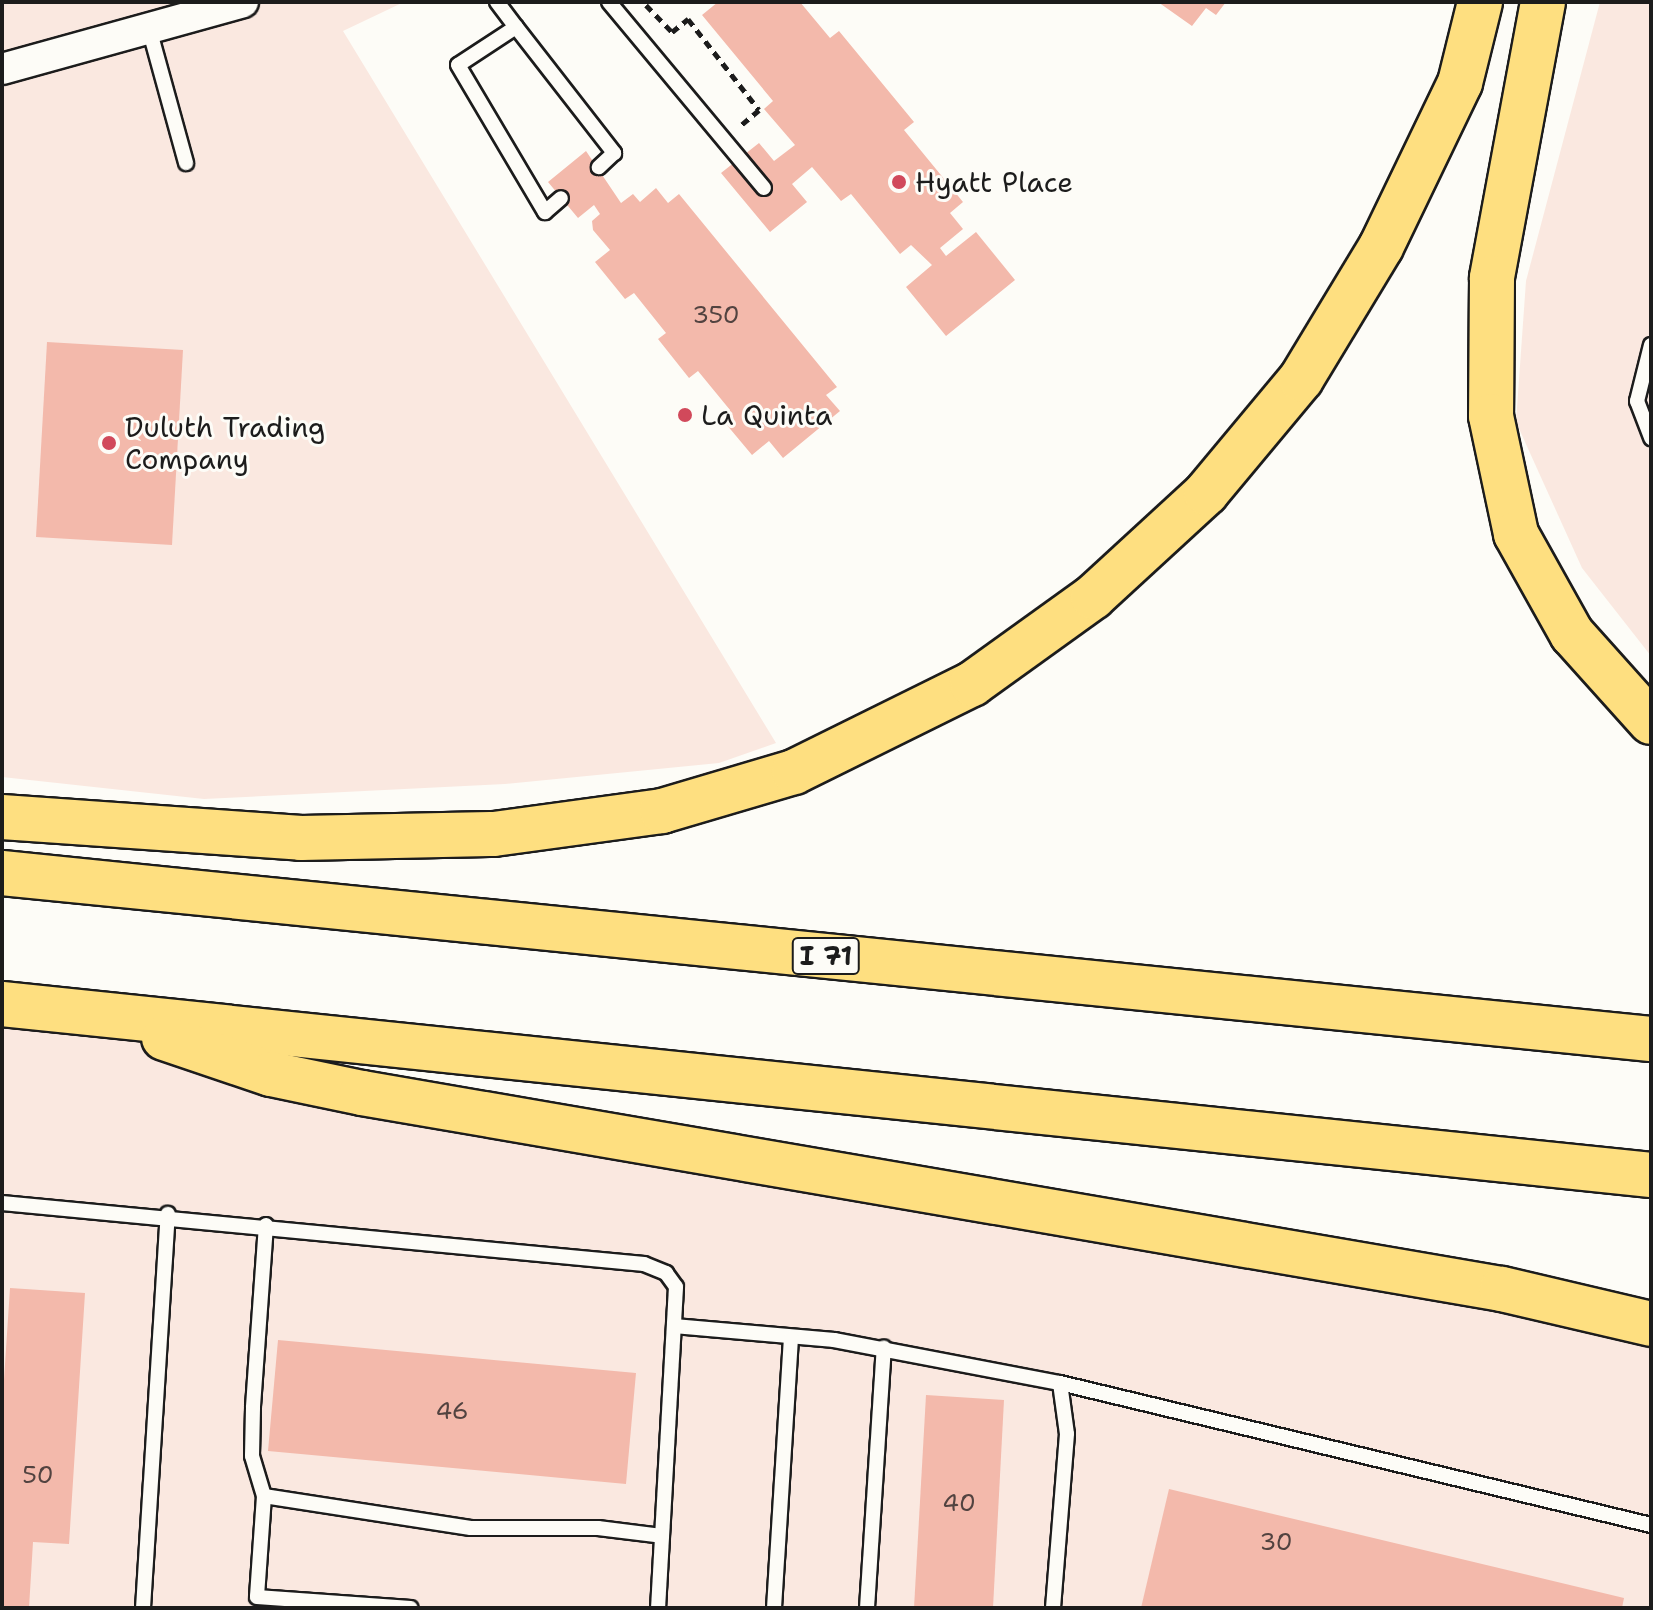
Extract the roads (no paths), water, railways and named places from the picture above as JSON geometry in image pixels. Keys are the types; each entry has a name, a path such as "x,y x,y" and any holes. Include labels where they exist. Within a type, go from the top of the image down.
{"highway":[{"path":"2,817 301,838 494,834 632,815 794,772 972,684 1093,597 1194,503 1301,379 1381,247 1460,83 1480,2"},
{"path":"1543,2 1492,278 1491,416 1516,534 1572,634 1651,722"},
{"name":"I 71","path":"2,873 1651,1039"},
{"path":"2,1004 1651,1175"},
{"path":"90,1012 271,1074 362,1093 1486,1286 1651,1324"}],"street":[{"path":"2,69 150,32 243,2"}],"lane":[{"path":"497,2 614,153 599,167"},
{"path":"609,2 764,188"},
{"path":"516,27 458,65 545,212 561,198"},
{"path":"150,32 186,163"},
{"path":"1651,345 1637,401 1651,438"},
{"path":"2,1203 168,1214 644,1264 666,1273 676,1287 658,1608"},
{"path":"143,1608 168,1214"},
{"path":"266,1225 252,1456 264,1496 257,1597 411,1608"},
{"path":"674,1326 884,1348 1060,1383 1651,1525"},
{"path":"774,1608 791,1338"},
{"path":"867,1608 884,1348"},
{"path":"1053,1608 1067,1434 1060,1383"},
{"path":"264,1496 471,1528 598,1528 662,1536"}],"place":[{"name":"Hyatt Place","path":"899,182"},
{"name":"La Quinta","path":"685,415"},
{"name":"Duluth Trading Company","path":"109,443"}]}
